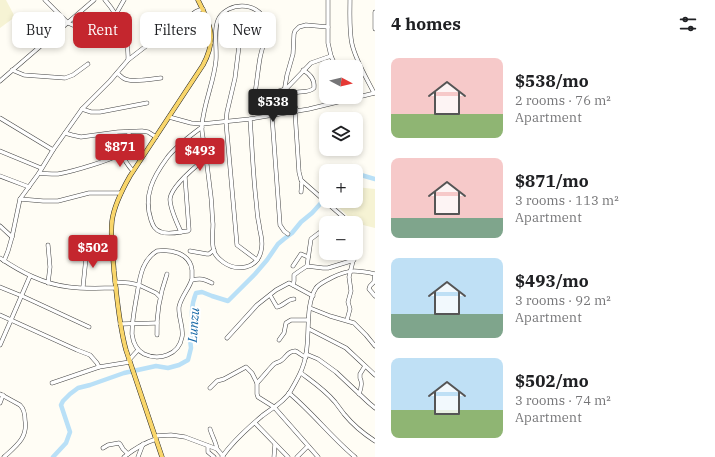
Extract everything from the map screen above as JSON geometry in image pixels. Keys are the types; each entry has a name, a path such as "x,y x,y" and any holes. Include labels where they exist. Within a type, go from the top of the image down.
{"main road":[{"path":"198,0 204,12"},
{"path":"162,457 124,344 115,282 111,235 112,221 121,193 133,171 203,65 208,57 210,48"}],"street":[{"path":"45,0 68,23 73,25"},
{"path":"0,81 94,0"},
{"path":"105,0 114,12"},
{"path":"117,12 124,0"},
{"path":"328,0 328,43 333,60"},
{"path":"350,0 351,35 354,51 374,93 363,95"},
{"path":"250,119 256,199 262,242 261,253 254,264 249,267 237,268 225,264 219,260 212,243 213,220 202,126 216,65 216,28 220,17 229,9 235,6 240,6 252,8 261,14 266,23 266,34 260,56 255,97 258,98 285,90 313,62 331,56"},
{"path":"116,288 71,287 48,283 12,267 2,259 8,251 20,199 82,109 105,87 128,60 159,36 176,37 182,34 188,26 192,14 203,9"},
{"path":"375,12 375,29"},
{"path":"278,114 282,108 288,70 293,54 295,31 299,27 306,25 328,26"},
{"path":"211,30 216,28"},
{"path":"128,48 128,60"},
{"path":"239,48 236,78 228,107 226,122 237,245 257,260"},
{"path":"12,70 24,75 65,78 73,75 88,64"},
{"path":"292,94 295,92 310,91 314,88 314,83 311,76 304,70"},
{"path":"118,73 124,79 128,80 161,78"},
{"path":"285,90 292,94"},
{"path":"292,94 291,97 296,111 300,178 342,216"},
{"path":"82,109 91,112 100,112 147,103"},
{"path":"169,117 202,126 272,116 324,104"},
{"path":"272,116 280,225 288,234"},
{"path":"0,118 53,150"},
{"path":"185,177 190,230 165,233 157,230 154,227 150,216 148,196 150,187 168,156 202,126"},
{"path":"65,133 81,137 118,132 146,131 156,137"},
{"path":"39,173 51,174 67,172 118,156 128,147 129,132"},
{"path":"0,151 41,168"},
{"path":"121,154 126,160 128,166 133,171"},
{"path":"180,232 170,198 175,189 191,170 206,158"},
{"path":"0,176 28,187"},
{"path":"301,192 302,181"},
{"path":"20,199 58,201 89,193 121,193"},
{"path":"0,226 12,237"},
{"path":"308,266 311,239 319,232"},
{"path":"48,245 50,267 48,283"},
{"path":"83,287 88,248"},
{"path":"190,251 209,254 214,250"},
{"path":"161,251 179,253 184,255 192,266 192,280 179,306 182,337 180,344 170,355 148,355 138,350 133,339 133,324 139,285 144,267 154,253 161,251"},
{"path":"293,266 301,254 308,257"},
{"path":"293,285 294,275 308,266 328,268 354,260"},
{"path":"347,320 350,309 348,302 351,291 349,279 354,260"},
{"path":"210,429 216,441 217,449 222,457 232,444 289,393 301,373 306,355 309,329 308,320 316,288 336,276 350,271 360,271 375,274 374,282 369,289 375,296"},
{"path":"157,335 160,297 167,274"},
{"path":"0,345 30,276"},
{"path":"192,280 199,278 212,283"},
{"path":"115,282 139,285 156,293 160,297"},
{"path":"227,338 247,315 270,295 289,282 313,296"},
{"path":"0,287 89,327"},
{"path":"270,295 277,307 290,299 294,299"},
{"path":"310,308 354,323 375,346"},
{"path":"0,315 90,355 99,367"},
{"path":"279,340 284,333 286,323 291,320 308,320"},
{"path":"120,324 157,323"},
{"path":"309,329 346,348 375,375"},
{"path":"52,383 99,367 130,363 138,350"},
{"path":"257,383 271,367 277,362 281,361 288,353 297,352 302,356 306,355 318,359 336,372 375,408"},
{"path":"359,394 362,381 360,374 365,366"},
{"path":"210,388 217,381 224,379 246,367 254,376 257,383 256,394 274,408 318,457"},
{"path":"301,373 322,388 336,402 352,423 375,441"},
{"path":"289,393 308,409 355,457"},
{"path":"0,404 2,394 20,405 24,412 26,426 22,439 4,457"},
{"path":"255,423 288,457"},
{"path":"124,457 143,444 165,435 181,436 217,449"},
{"path":"205,438 208,452 214,457"},
{"path":"103,448 108,445 119,443 128,454"},
{"path":"138,457 143,444"},
{"path":"274,457 275,444"},
{"path":"297,457 308,446"}],"shaded area":[{"path":"0,0 6,0 12,12 12,19 0,28"},
{"path":"363,188 375,189 375,228 363,225 363,216 348,216 339,208 363,208"}],"waterway":[{"name":"Lunzu","path":"363,176 375,179"},
{"name":"Lunzu","path":"53,457 66,443 70,432 61,405 70,394 78,388 124,373 156,366 168,368 179,365 188,360 191,348 190,339 194,333 192,308 196,293 202,292 228,301 255,274 278,244 292,233 301,222 319,205"}]}
